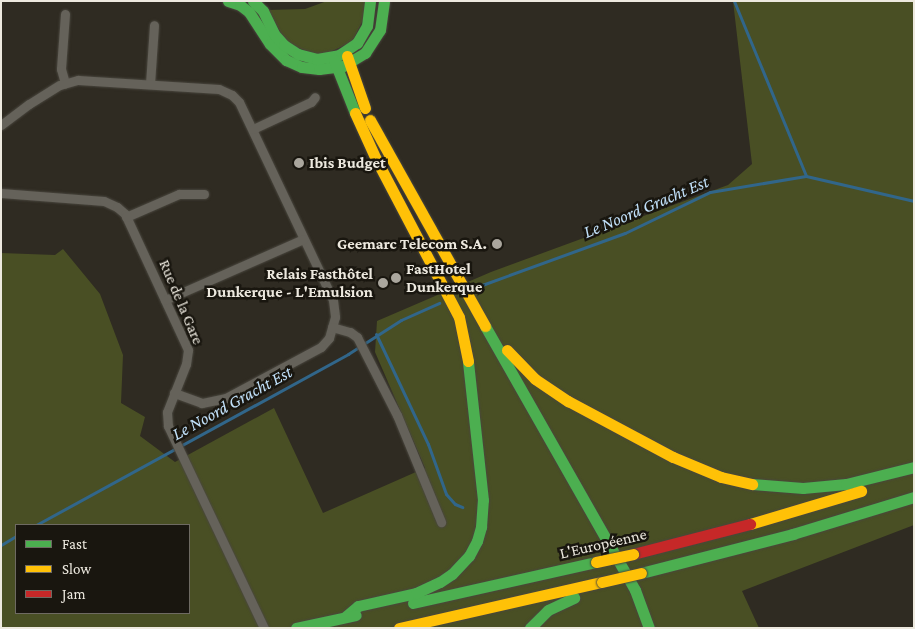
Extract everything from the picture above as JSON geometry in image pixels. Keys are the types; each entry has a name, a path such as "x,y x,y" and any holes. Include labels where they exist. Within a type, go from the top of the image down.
{"main road":[{"path":"228,1 240,5 249,12 270,44 290,62 310,69 335,62 364,33 369,20 370,1"},
{"path":"253,1 264,11 274,34 287,48 309,58 349,63 362,55 376,37 382,23 384,1"},
{"path":"345,617 358,606 416,593 445,579 458,569 469,556 481,527 483,500 482,478 463,334 456,310 381,170 360,110 346,51"},
{"path":"335,62 360,110 635,590 649,628"},
{"path":"422,244 462,307 625,590 638,628"},
{"path":"472,303 513,358 543,385 602,420 673,457 713,474 757,485 803,488 867,480 914,467"},
{"name":"L'Européenne","path":"296,628 633,554 736,528 914,474"},
{"path":"399,628 643,577 914,497"},
{"path":"530,628 541,616 560,603 604,586"}],"street":[{"path":"65,14 61,69 65,83"},
{"path":"150,84 154,25"},
{"path":"1,125 29,104 65,83 90,79 224,91 239,102 335,305 336,314 327,342 321,347 220,401 202,403 174,393"},
{"path":"253,129 311,102 315,97"},
{"name":"Rue de la Gare","path":"1,193 100,200 117,207 126,217 188,350 186,364 166,418 180,452 264,628"},
{"path":"126,217 179,194 204,194"},
{"path":"165,300 304,239"},
{"path":"332,327 357,336 397,415 441,522"}],"green space":[{"path":"327,1 366,1 367,12 352,42 321,56 287,44 268,10 305,9"},
{"path":"733,1 914,1 914,525 742,591 759,628 1,628 1,253 55,255 63,249 100,294 123,355 121,403 145,417 140,436 175,462 274,408 323,513 425,468 375,352 377,321 491,272 728,185 752,164"}],"waterway":[{"path":"734,1 806,176"},
{"name":"Le Noord Gracht Est","path":"482,285 625,233 710,192 806,176 914,201"},
{"name":"Le Noord Gracht Est","path":"38,524 348,354 401,320 439,303"},
{"path":"376,334 428,444 446,494 455,504 462,507"},
{"name":"Le Noord Gracht Est","path":"1,545 15,537"}],"traffic: fast":[{"path":"228,1 240,5 249,12 270,44 286,60 302,67 319,69 343,66 365,53 380,30 384,1"},
{"path":"253,1 263,11 274,34 284,45 298,54 317,59 339,55 357,43 367,26 370,1"},
{"path":"334,60 355,113"},
{"path":"485,326 635,590 649,628"},
{"path":"345,617 358,606 416,593 440,582 452,574 469,556 477,541 481,527 483,500 468,361"},
{"path":"752,484 803,488 846,484 914,467"},
{"path":"641,573 793,534 914,497"},
{"path":"413,603 596,562"},
{"path":"530,628 548,610 574,598"},
{"path":"296,628 356,615"}],"traffic: slow":[{"path":"347,56 365,108"},
{"path":"355,113 376,159 459,317 468,361"},
{"path":"370,120 485,326"},
{"path":"507,350 535,379 568,401 673,457 721,477 752,484"},
{"path":"750,524 861,491"},
{"path":"596,562 633,554"},
{"path":"602,582 641,573"},
{"path":"399,628 602,582"}],"traffic: jam":[{"path":"633,554 750,524"}],"place":[{"name":"Ibis Budget","path":"299,163"},
{"name":"Geemarc Telecom S.A.","path":"497,244"},
{"name":"FastHotel Dunkerque","path":"396,278"},
{"name":"Relais Fasthôtel Dunkerque - L'Emulsion","path":"383,283"}]}
